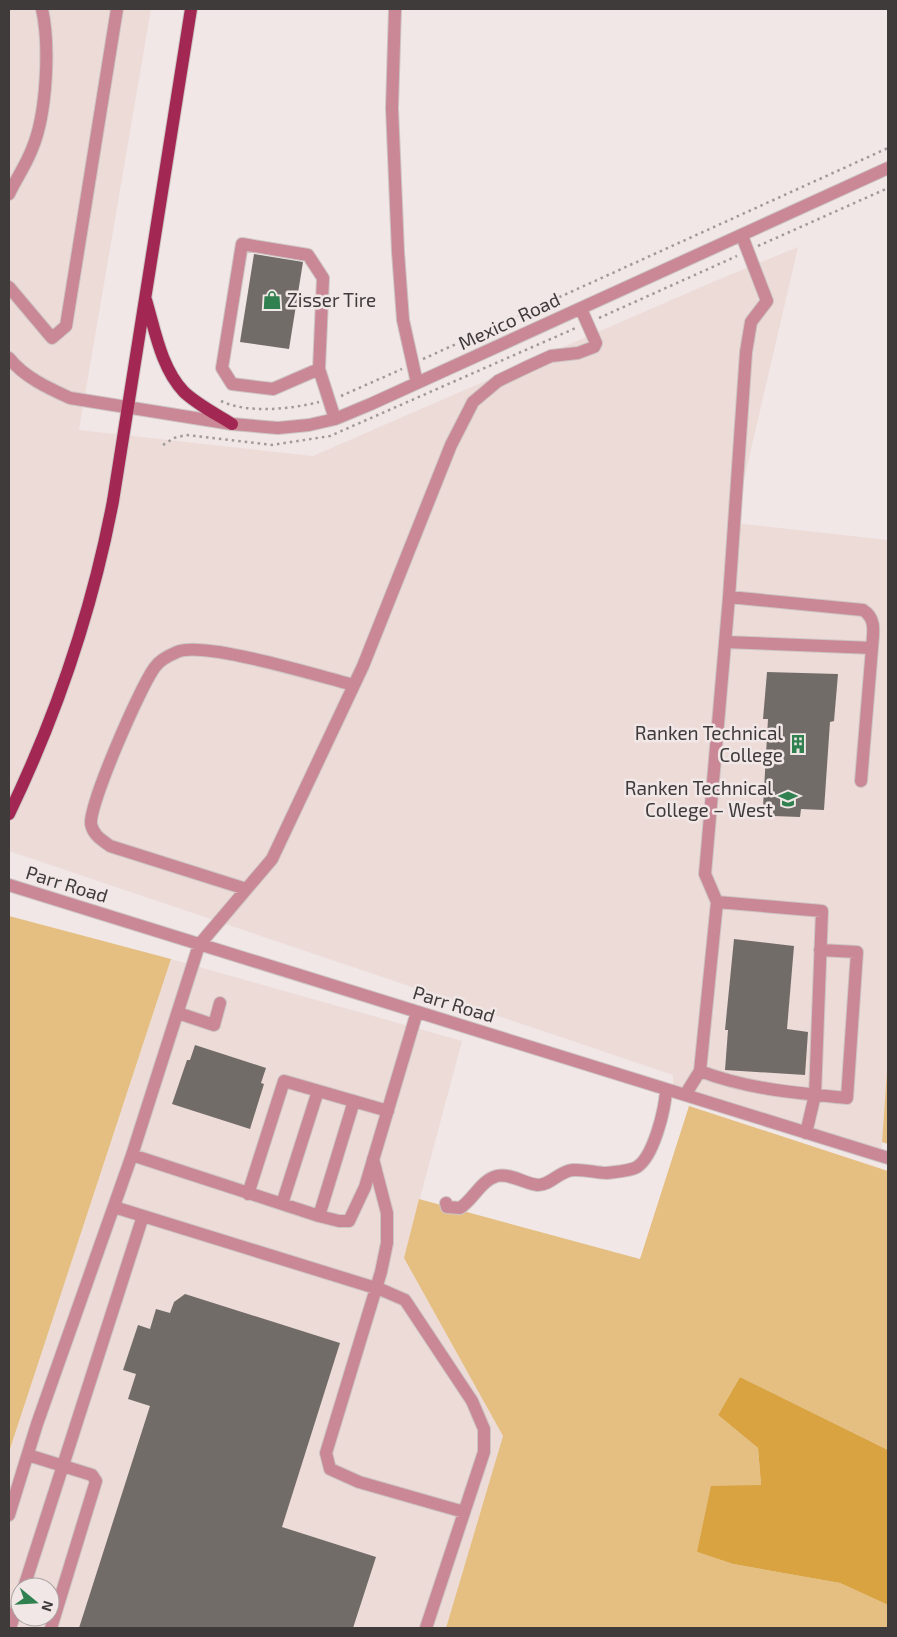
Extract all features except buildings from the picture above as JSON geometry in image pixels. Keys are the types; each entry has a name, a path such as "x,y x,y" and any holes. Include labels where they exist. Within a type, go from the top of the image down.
{"main road":[{"path":"9,814 58,703 87,614 105,544 191,9"},
{"path":"146,297 169,370 183,390 198,404 232,424"}],"street":[{"path":"9,194 33,148 44,97 46,29 42,9"},
{"path":"10,290 52,338 66,326 116,9"},
{"path":"396,9 392,108 394,167 403,320 418,383"},
{"name":"Mexico Road","path":"9,358 16,367 46,387 70,398 232,424 278,428 308,425 335,419 418,383 888,168"},
{"path":"685,1095 700,1071 717,902 705,874 729,597 746,352 751,322 767,301 742,236"},
{"path":"319,370 272,389 232,384 222,368 242,244 308,255 323,278 319,370 335,419"},
{"path":"9,1516 28,1455 132,1156 200,945 272,859 354,685 452,445 473,402 498,381 551,356 578,353 594,347 596,343 581,309"},
{"path":"729,597 864,610 870,614 874,621 861,781"},
{"path":"725,642 872,648"},
{"path":"246,889 110,846 96,836 91,824 94,804 140,693 156,665 178,651 215,650 354,685"},
{"name":"Parr Road","path":"9,885 888,1158"},
{"path":"717,902 822,911 815,1095 806,1133"},
{"path":"700,1071 720,1079 761,1088 847,1098 857,952 820,950"},
{"path":"178,1013 214,1025 220,1004"},
{"path":"132,1156 319,1216 339,1221 349,1221 365,1187 417,1012"},
{"path":"248,1194 284,1081 388,1111"},
{"path":"446,1202 448,1207 460,1208 481,1187 496,1176 538,1185 549,1182 567,1171 578,1170 607,1173 636,1168 645,1159 651,1148 665,1101 666,1090"},
{"path":"282,1204 318,1091"},
{"path":"319,1216 354,1101"},
{"path":"373,1159 387,1213 387,1244 376,1288 326,1453 330,1469 359,1482 464,1512"},
{"path":"114,1207 376,1288 405,1300 472,1400 484,1429 484,1452 426,1628"},
{"path":"27,1577 143,1216"},
{"path":"28,1455 92,1475 96,1481 51,1628"}],"path":[{"path":"218,400 241,406 273,409 294,408 346,394 888,148"}],"shaded area":[{"path":"9,9 151,9 79,430 313,456 715,281 798,247 734,523 888,540 888,1057 881,1156 673,1091 673,1075 9,851"},
{"path":"9,916 171,959 9,1452"},
{"path":"171,959 462,1041 404,1258 503,1436 446,1628 9,1628 9,1452"},
{"path":"888,1057 888,1144 882,1142"},
{"path":"689,1106 888,1171 888,1450 740,1377 718,1415 758,1448 761,1485 697,1552 733,1564 840,1583 888,1605 888,1628 446,1628 503,1436 404,1258 419,1199 640,1259"},
{"path":"740,1377 888,1450 888,1605 840,1583 733,1564 697,1552 711,1486 761,1485 758,1448 718,1415"}],"place":[{"name":"Zisser Tire","path":"272,300"},
{"name":"Ranken Technical College","path":"798,744"},
{"name":"Ranken Technical College – West","path":"788,799"}]}
